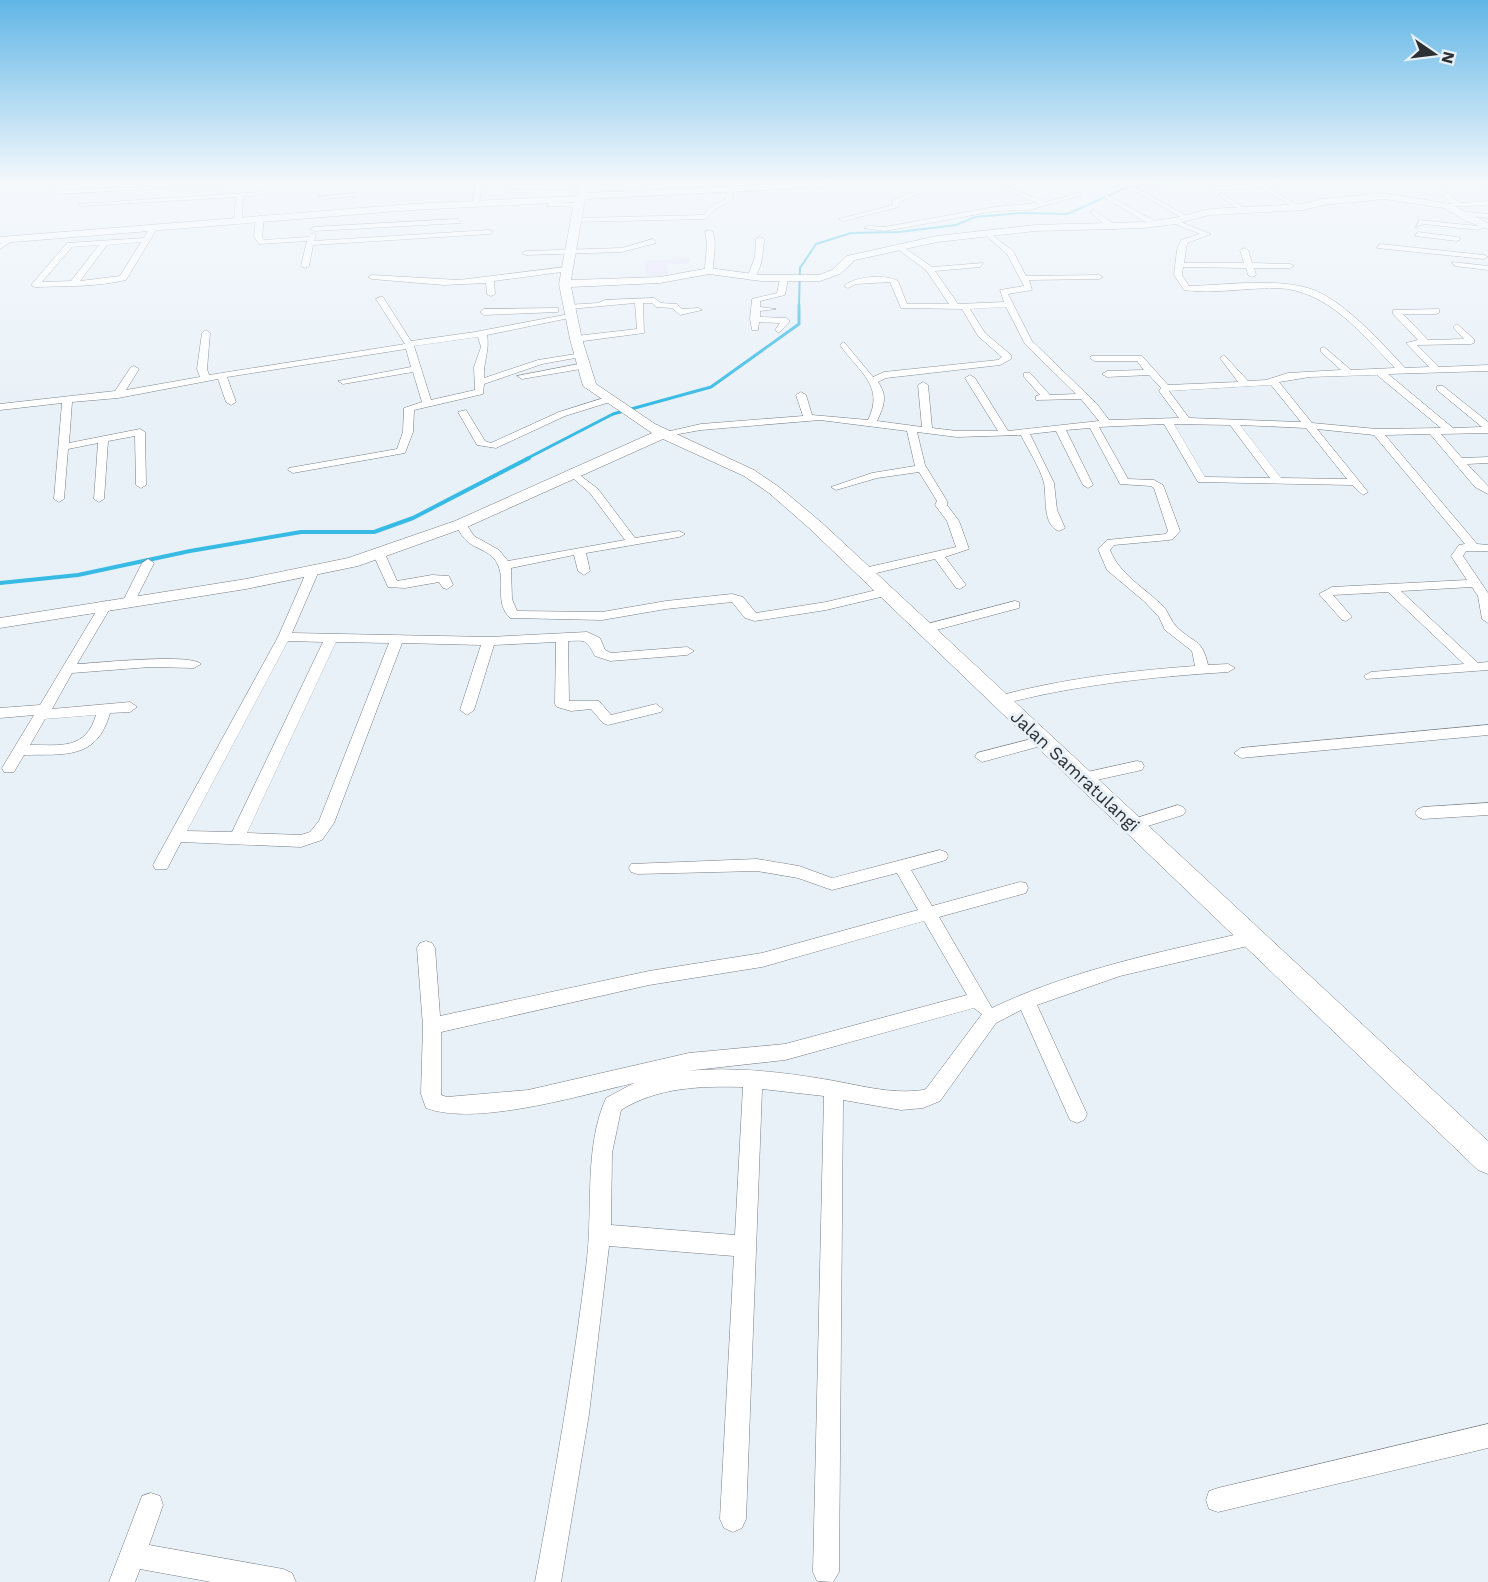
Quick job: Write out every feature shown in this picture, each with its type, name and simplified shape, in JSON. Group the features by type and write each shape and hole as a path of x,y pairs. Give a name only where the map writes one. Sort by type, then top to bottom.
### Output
{"street":[{"path":"58,258 35,285 73,284 123,278 135,258"},
{"path":"73,284 93,258"},
{"path":"305,266 307,258"},
{"name":"Jalan Samratulangi","path":"568,258 565,284 576,339 590,386 621,409 662,434 729,462 774,490 925,629 1488,1160"},
{"path":"709,258 709,271"},
{"path":"751,278 759,258"},
{"path":"565,284 660,280 709,271 751,278 808,279 830,275 852,258"},
{"path":"872,381 884,375 1004,360 1008,357 981,334 974,319 959,306 932,273 913,258"},
{"path":"1012,258 1026,278 1029,289 1003,292 1028,342 1084,396 1106,423"},
{"path":"1180,258 1182,265 1179,278 1190,288 1292,287 1317,294 1361,327 1401,369"},
{"path":"1248,258 1256,286"},
{"path":"1399,258 1488,268"},
{"path":"1464,258 1467,265"},
{"path":"932,273 980,265"},
{"path":"1182,265 1290,266"},
{"path":"1264,266 1269,277"},
{"path":"372,277 427,283 490,279 525,271 566,269"},
{"path":"932,273 970,275"},
{"path":"1026,278 1099,277"},
{"path":"490,279 491,294"},
{"path":"779,330 786,321 755,324 756,299 781,295 786,279"},
{"path":"848,286 854,282 894,281 904,306 1009,304"},
{"path":"380,298 409,345 427,404"},
{"path":"576,339 640,331 639,300"},
{"path":"484,312 570,308 639,300 655,300 660,305 674,306 680,312 698,310"},
{"path":"517,303 570,308"},
{"path":"0,407 118,395 220,375 482,333 570,308"},
{"path":"755,309 772,309"},
{"path":"1425,342 1395,312 1436,311"},
{"path":"1435,368 1410,343 1471,341 1457,327"},
{"path":"206,333 202,369 206,378"},
{"path":"293,470 401,452 408,432 408,409 480,392 479,367 485,347 482,333"},
{"path":"844,345 881,396 880,405 871,423"},
{"path":"1324,350 1349,373"},
{"path":"1094,358 1137,356 1166,388"},
{"path":"1224,358 1245,384"},
{"path":"481,382 541,362 583,361"},
{"path":"505,378 583,361"},
{"path":"1166,388 1273,381 1294,371 1349,373 1401,369 1488,368"},
{"path":"118,395 134,369"},
{"path":"343,381 415,369"},
{"path":"1377,370 1451,431"},
{"path":"1107,374 1152,372"},
{"path":"220,375 225,380 231,402"},
{"path":"1027,375 1043,398 1084,396"},
{"path":"970,378 1005,434"},
{"path":"1273,381 1363,492"},
{"path":"923,385 928,419 927,432"},
{"path":"1166,388 1164,391 1166,396 1186,421"},
{"path":"1440,388 1488,428"},
{"path":"801,394 808,417"},
{"path":"59,499 67,400"},
{"path":"463,412 481,443 492,446 562,414 621,409"},
{"path":"1,625 129,601 312,573 379,554 461,524 572,472 662,434 700,427 808,417 871,423 912,431 1005,434 1106,423 1167,421 1232,421 1377,432 1434,432 1488,428"},
{"path":"1167,421 1202,480 1355,482"},
{"path":"1232,421 1278,481"},
{"path":"1093,425 1124,482 1154,483 1159,487 1174,531 1169,537 1111,542 1104,549 1106,560 1160,610 1173,631 1198,650 1202,669"},
{"path":"1060,429 1089,485"},
{"path":"864,572 963,548 953,521 941,505 942,501 922,468 912,431"},
{"path":"63,447 140,432 141,485"},
{"path":"1024,432 1049,483 1051,510 1059,528"},
{"path":"1377,432 1473,546"},
{"path":"1434,432 1461,461 1479,485 1488,491"},
{"path":"99,499 103,439"},
{"path":"1461,461 1488,460"},
{"path":"836,487 876,475 922,468"},
{"path":"572,472 594,491 631,540"},
{"path":"461,524 471,539 484,544 505,566 504,581 510,612 519,616 602,616 666,605 735,598 749,615 755,617 826,606 885,592"},
{"path":"505,566 631,540 680,534"},
{"path":"1488,548 1463,547 1457,556 1487,602 1485,612 1488,619"},
{"path":"579,550 584,571"},
{"path":"379,554 392,584 400,585 438,577 445,579 447,585"},
{"path":"938,555 960,585"},
{"path":"129,601 148,563"},
{"path":"161,865 284,637 312,573"},
{"path":"1346,617 1324,594 1332,591 1476,583"},
{"path":"1391,588 1481,667"},
{"path":"9,768 106,605"},
{"path":"925,629 1016,605"},
{"path":"284,637 489,641 562,637 593,638 600,653 610,657 687,651"},
{"path":"562,637 562,704 571,706 594,704 608,720 656,709"},
{"path":"237,838 331,639"},
{"path":"177,836 301,841 316,836 322,830 397,640"},
{"path":"467,710 489,641"},
{"path":"68,669 144,663 194,664"},
{"path":"1371,676 1481,667"},
{"path":"999,700 1040,689 1102,677 1228,668"},
{"path":"0,713 130,707"},
{"path":"21,750 70,748 87,742 96,734 105,708"},
{"path":"1241,753 1488,730"},
{"path":"982,757 1043,741"},
{"path":"1083,778 1137,766"},
{"path":"1423,813 1488,809"},
{"path":"1132,825 1178,811"},
{"path":"637,868 756,865 800,872 832,884 940,856"},
{"path":"901,867 977,1000 990,1017"},
{"path":"432,1026 650,978 762,960 1020,888"},
{"path":"548,1582 585,1367 600,1235 605,1129 613,1104 641,1089 717,1077 753,1078 882,1098 923,1100 933,1095 990,1017 1026,1001 1120,969 1252,938"},
{"path":"426,948 432,1026 431,1094 434,1101 447,1106 528,1099 689,1060 785,1052 977,1000"},
{"path":"1026,1001 1077,1114"},
{"path":"733,1519 753,1078"},
{"path":"826,1572 834,1089"},
{"path":"600,1235 746,1246"},
{"path":"1218,1500 1488,1436"},
{"path":"122,1582 151,1505"},
{"path":"132,1555 283,1582"}],"shaded area":[{"path":"689,258 690,263 666,264 668,275 647,276 644,261"}],"waterway":[{"path":"799,306 800,268 807,258"},
{"path":"526,459 613,414 711,387 799,324 799,306"},
{"path":"0,583 78,575 190,551 301,532 374,532 413,518 529,458"}]}
